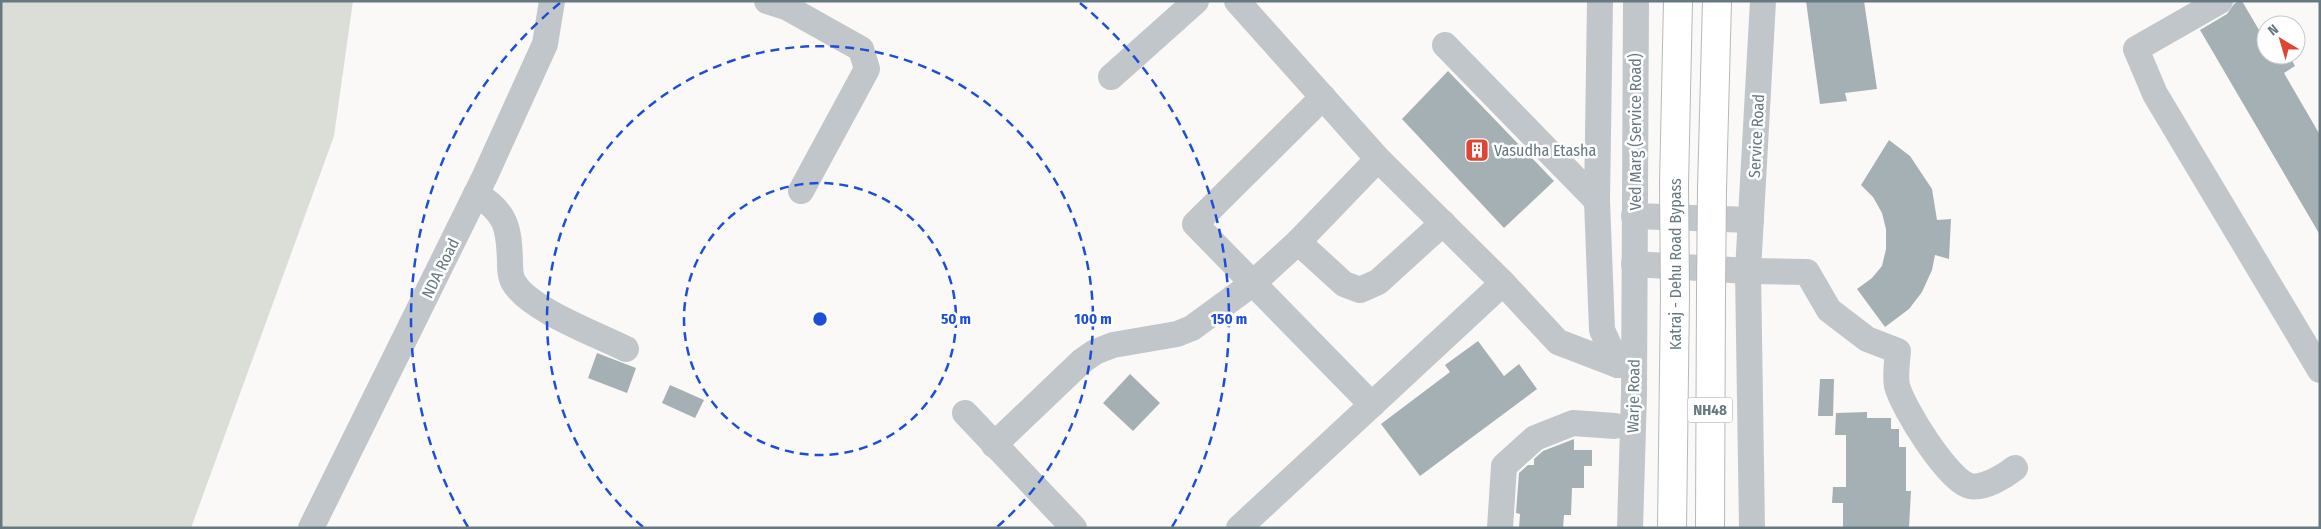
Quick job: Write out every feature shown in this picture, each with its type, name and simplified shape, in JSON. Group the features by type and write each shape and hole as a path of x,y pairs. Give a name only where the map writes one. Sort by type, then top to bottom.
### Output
{"highway":[{"name":"Katraj - Dehu Road Bypass","path":"1672,528 1675,295 1674,185 1678,1"},
{"name":"NH48","path":"1710,528 1712,189 1717,1"}],"street":[{"name":"NDA Road","path":"311,528 476,194 545,44 552,1"},
{"path":"768,1 786,7 861,49 867,69 802,191"},
{"path":"1111,77 1196,1"},
{"path":"1237,1 1378,159 1503,283 1558,342 1626,371"},
{"path":"1600,1 1597,201 1602,330 1626,371 1616,426 1612,528"},
{"name":"Ved Marg (Service Road)","path":"1634,264 1636,1"},
{"name":"Service Road","path":"1748,271 1763,1"},
{"path":"2220,1 2136,49 2155,94 2320,369"},
{"path":"1445,45 1597,201"},
{"path":"1323,97 1195,224 1372,405"},
{"path":"994,445 1082,361 1095,352 1113,345 1177,334 1192,328 1252,284 1298,242 1378,159"},
{"path":"476,194 494,205 501,214 510,239 512,281 519,291 537,305 626,349"},
{"path":"1634,216 1751,220"},
{"path":"1298,242 1344,284 1360,290 1378,282 1442,223"},
{"path":"1634,264 1748,271 1807,272 1828,310 1867,340 1898,351 1897,385 1913,423 1958,480 1971,486 2000,480 2015,468"},
{"name":"Warje Road","path":"1630,528 1626,371 1634,264"},
{"path":"1748,271 1752,528"},
{"path":"1239,528 1503,283"},
{"path":"965,413 1074,528"},
{"path":"1500,528 1504,466 1536,438 1574,423 1616,426"}],"shaded area":[{"path":"1,1 353,1 334,136 191,528 1,528"}],"building":[{"path":"1806,1 1864,1 1877,89 1845,93 1847,101 1820,104"},
{"path":"2242,1 2256,25 2256,65 2295,66 2284,73 2320,135 2320,235 2200,30 2227,14 2234,4"},
{"name":"Vasudha Etasha","path":"1448,71 1554,181 1504,228 1402,119"},
{"path":"1889,140 1910,156 1932,189 1937,220 1951,219 1949,259 1935,255 1932,270 1922,292 1909,309 1885,327 1857,289 1872,278 1882,266 1886,249 1886,229 1882,213 1873,197 1861,185"},
{"path":"1478,341 1504,376 1519,364 1537,389 1420,476 1381,424 1450,372 1445,365"},
{"path":"597,353 636,368 627,393 588,378"},
{"path":"1130,374 1160,403 1133,431 1103,403"},
{"path":"1820,379 1834,379 1833,416 1818,416"},
{"path":"670,385 704,400 695,418 662,403"},
{"path":"1867,412 1867,418 1891,418 1891,429 1899,429 1899,447 1906,447 1906,491 1911,491 1909,528 1843,528 1843,503 1832,503 1833,487 1846,487 1846,435 1835,435 1836,413"},
{"path":"1574,439 1574,450 1592,450 1592,466 1584,466 1584,488 1572,488 1571,515 1564,515 1563,528 1519,528 1520,514 1516,513 1519,473 1528,465 1534,465 1534,459 1543,451"}],"place":[{"name":"Vasudha Etasha","path":"1477,150"}]}
